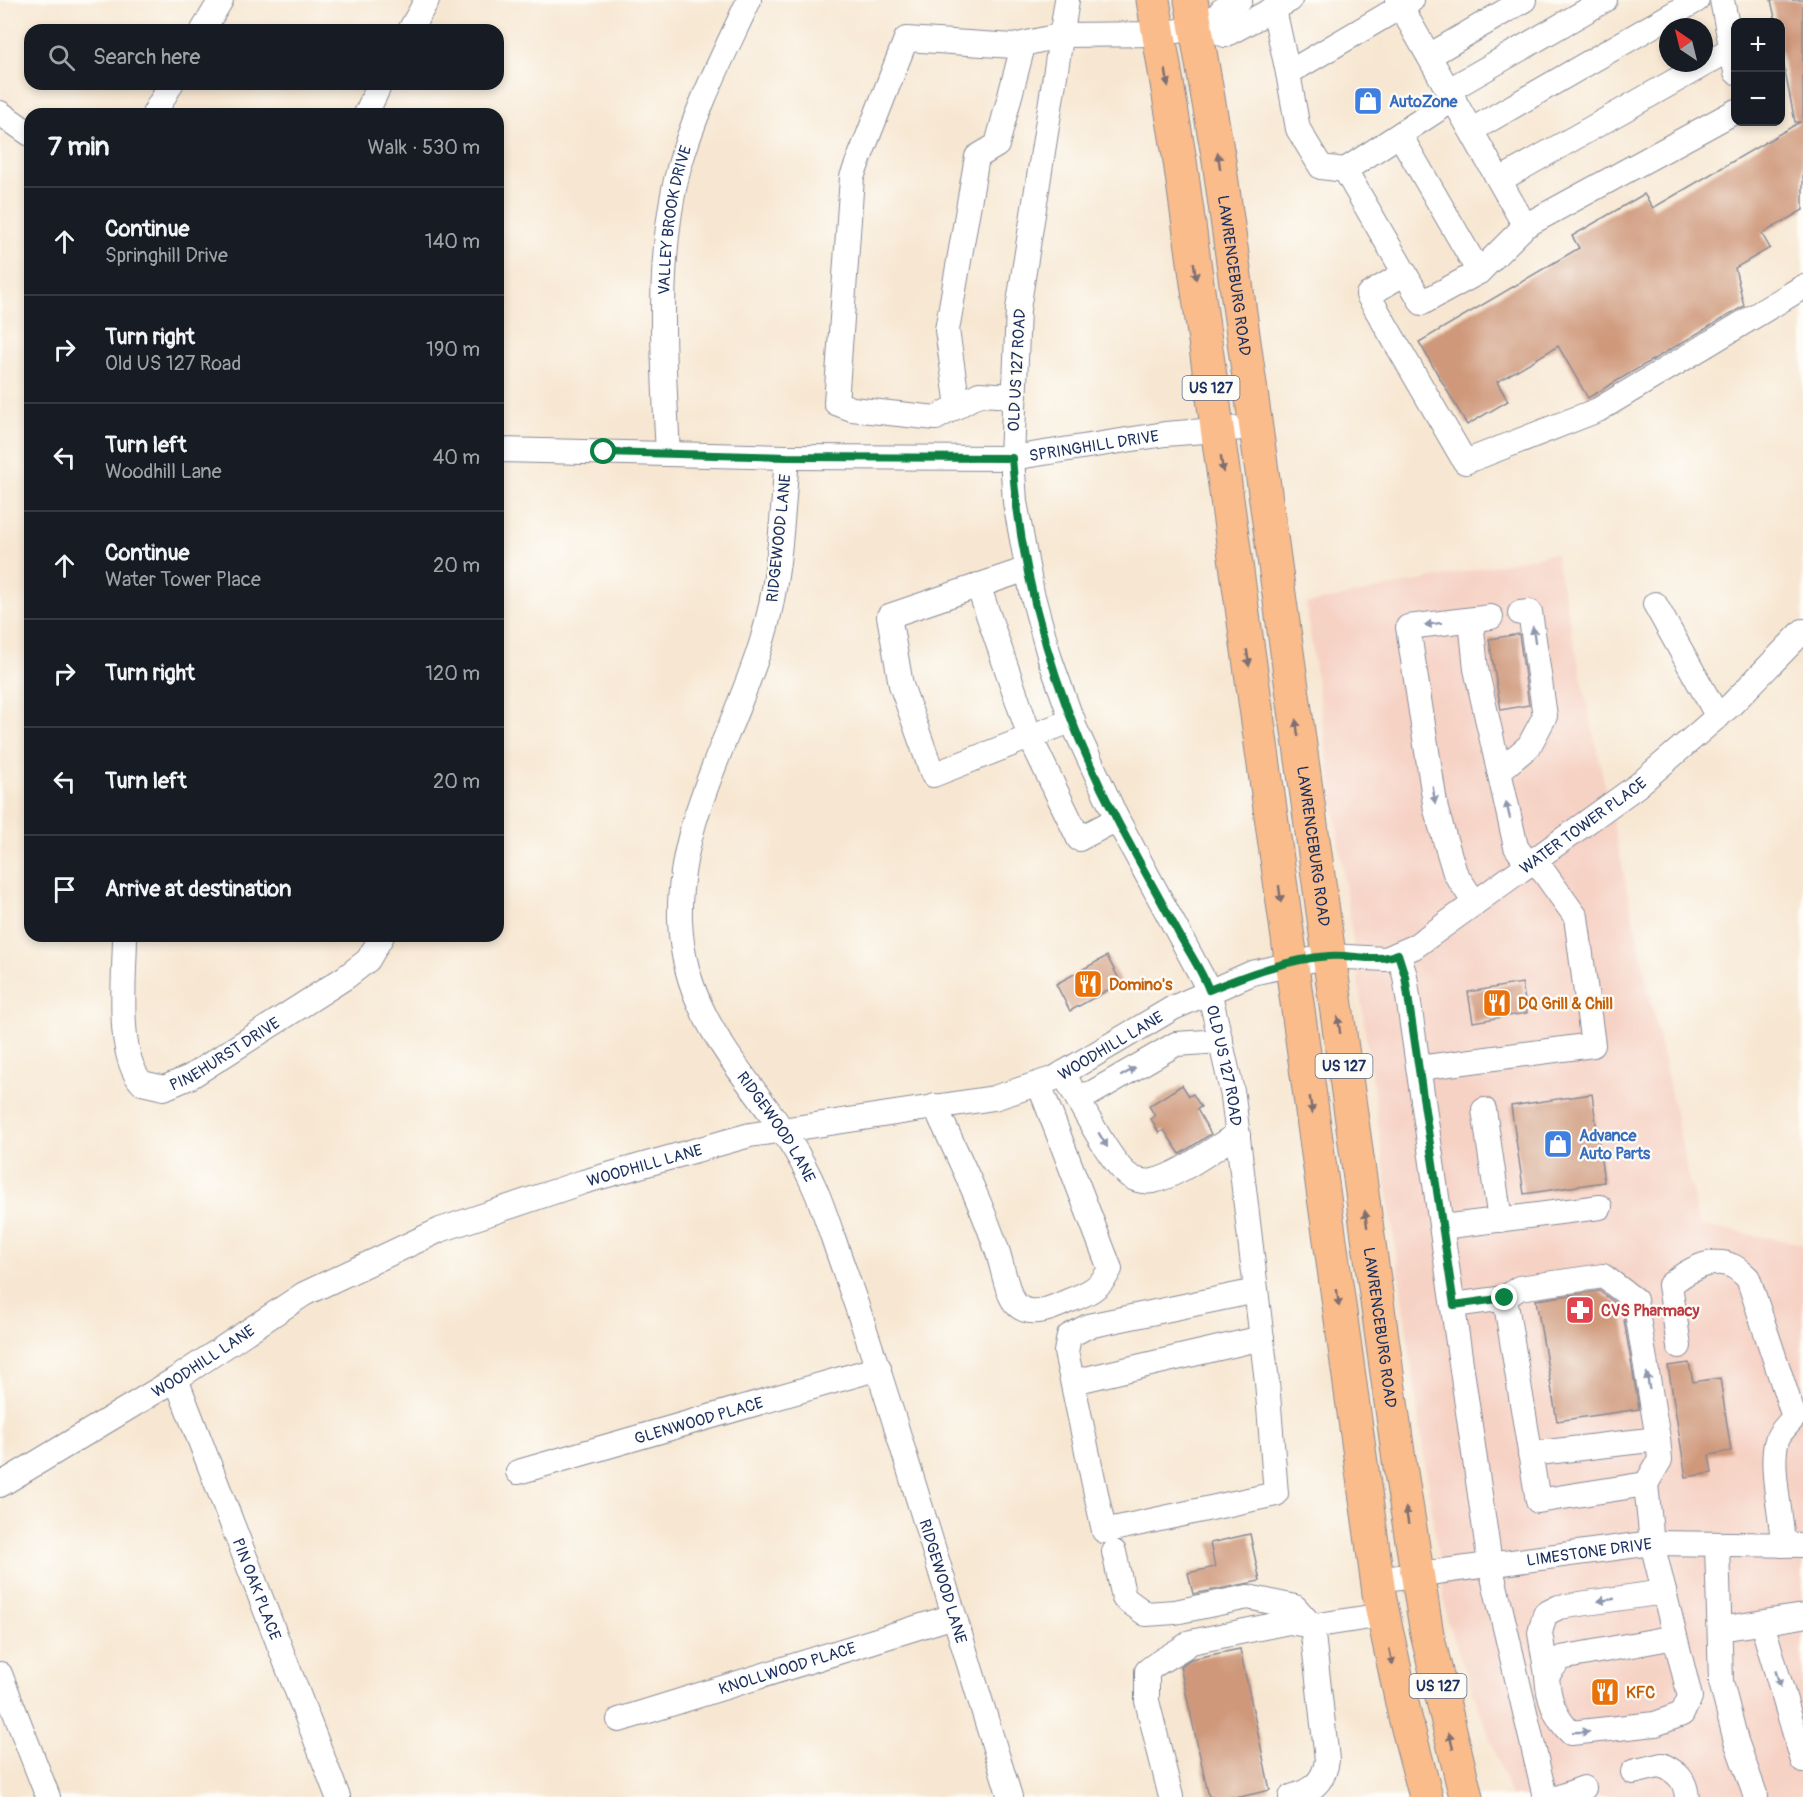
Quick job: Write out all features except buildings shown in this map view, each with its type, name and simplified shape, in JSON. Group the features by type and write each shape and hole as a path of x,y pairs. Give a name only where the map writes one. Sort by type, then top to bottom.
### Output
{"highway":[{"name":"US 127","path":"1153,0 1216,430 1377,1580 1400,1696 1426,1797"},
{"name":"LAWRENCEBURG ROAD","path":"1199,18 1416,1574 1436,1676 1466,1797"}],"street":[{"path":"207,24 221,0"},
{"path":"413,24 427,0"},
{"name":"VALLEY BROOK DRIVE","path":"668,453 665,298 667,243 673,195 689,138 749,0"},
{"name":"OLD US 127 ROAD","path":"1067,0 1018,309 1012,458 1015,502 1027,569 1050,659 1073,720 1117,819 1209,990 1233,1096 1267,1382 1276,1494 1104,1531 1073,1382"},
{"path":"1015,396 979,394 936,418 852,409 836,403 852,177 906,39 1023,46 1063,35 1159,34 1222,10 1240,0"},
{"path":"1429,56 1524,0"},
{"path":"1199,18 1225,35 1280,3 1288,73 1298,129 1321,167 1345,170 1400,135 1452,94 1605,0"},
{"path":"1472,130 1697,0"},
{"path":"1722,0 1731,50"},
{"path":"1288,73 1403,2 1429,56 1525,226"},
{"path":"958,406 947,330 977,157 997,145 1023,46"},
{"path":"1500,180 1731,62"},
{"path":"157,108 168,90"},
{"path":"369,108 377,90"},
{"path":"0,113 24,130"},
{"path":"1345,170 1422,303 1479,272 1525,226 1731,114"},
{"path":"1400,135 1479,272"},
{"path":"1405,273 1368,294 1465,462 1598,410 1803,287"},
{"name":"SPRINGHILL DRIVE","path":"504,450 787,457 1012,458 1104,442 1256,427"},
{"name":"RIDGEWOOD LANE","path":"787,457 780,550 766,627 742,699 694,821 680,887 680,920 686,967 703,1014 730,1060 782,1129 815,1189 879,1368 1010,1797"},
{"path":"1027,569 889,616 901,685 933,775 1073,720"},
{"path":"978,585 1030,737 1079,839 1117,819"},
{"path":"1655,604 1718,717"},
{"path":"1499,771 1529,746 1545,717 1530,612 1520,613"},
{"path":"1419,1068 1593,1045 1576,917 1532,862 1516,847 1476,669 1481,618 1408,627 1436,810 1455,873 1475,903"},
{"name":"WATER TOWER PLACE","path":"1329,956 1386,959 1414,947 1637,786 1718,717 1803,631"},
{"name":"PINEHURST DRIVE","path":"125,942 125,1024 129,1063 142,1083 164,1088 190,1077 346,977 368,960 378,942"},
{"path":"1398,954 1405,976 1419,1068 1490,1564 1545,1797"},
{"name":"WOODHILL LANE","path":"0,1485 176,1379 304,1294 440,1230 583,1182 702,1148 782,1129 994,1098 1039,1084 1063,1073 1173,1008 1209,990 1252,973 1329,956"},
{"path":"1076,1095 1090,1094 1176,1044 1221,1041"},
{"path":"1063,1073 1122,1170 1130,1177 1151,1182 1167,1176 1238,1134"},
{"path":"935,1106 984,1211 1007,1280 1010,1297 1025,1311 1036,1312 1091,1292 1105,1280 1110,1269 1039,1084"},
{"path":"1484,1110 1500,1220"},
{"path":"1442,1227 1600,1207"},
{"path":"1679,1346 1670,1285 1688,1270 1712,1264 1731,1265 1748,1278 1794,1417 1777,1439 1776,1479 1782,1517 1793,1545"},
{"path":"1454,1305 1505,1298 1519,1288 1603,1276 1635,1300 1660,1460 1646,1485 1652,1544 1664,1592 1675,1637 1690,1697 1682,1714 1655,1724 1601,1732 1570,1733 1558,1720 1547,1684 1540,1633 1545,1614 1559,1607 1664,1592"},
{"path":"1256,1291 1088,1326 1069,1336 1066,1352 1073,1382 1262,1338"},
{"path":"1505,1298 1538,1501 1646,1485"},
{"name":"GLENWOOD PLACE","path":"518,1472 879,1368"},
{"name":"PIN OAK PLACE","path":"176,1379 338,1797"},
{"path":"1530,1454 1658,1439"},
{"name":"LIMESTONE DRIVE","path":"1377,1580 1652,1544 1793,1545"},
{"path":"1717,1545 1721,1682 1736,1741 1756,1797"},
{"path":"1114,1552 1124,1598 1146,1614 1175,1612 1248,1596 1294,1607 1312,1626 1327,1760 1325,1775 1306,1793 1291,1797"},
{"path":"1171,1797 1147,1701 1148,1671 1157,1662 1179,1652 1191,1642 1289,1622 1312,1626 1383,1615"},
{"name":"KNOLLWOOD PLACE","path":"620,1720 954,1616"},
{"path":"1720,1629 1803,1616"},
{"path":"1762,1623 1803,1761"},
{"path":"1522,1697 1547,1684 1562,1658 1675,1637"},
{"path":"0,1674 48,1797"},
{"path":"1633,1772 1662,1765 1677,1772 1686,1784 1687,1797"},
{"path":"1560,1797 1584,1788"}],"shaded area":[{"path":"1555,553 1699,1225 1803,1244 1803,1797 1511,1797 1447,1620 1306,604"}],"place":[{"name":"AutoZone","path":"1368,101"},
{"name":"Domino's","path":"1088,984"},
{"name":"DQ Grill & Chill","path":"1497,1003"},
{"name":"Advance Auto Parts","path":"1558,1144"},
{"name":"CVS Pharmacy","path":"1580,1310"},
{"name":"KFC","path":"1605,1692"}],"route":[{"path":"604,452 787,457 1012,458 1015,502 1032,593 1050,659 1074,726 1117,819 1209,990 1252,973 1329,956 1386,959 1398,954 1405,976 1454,1305 1505,1298"}]}
